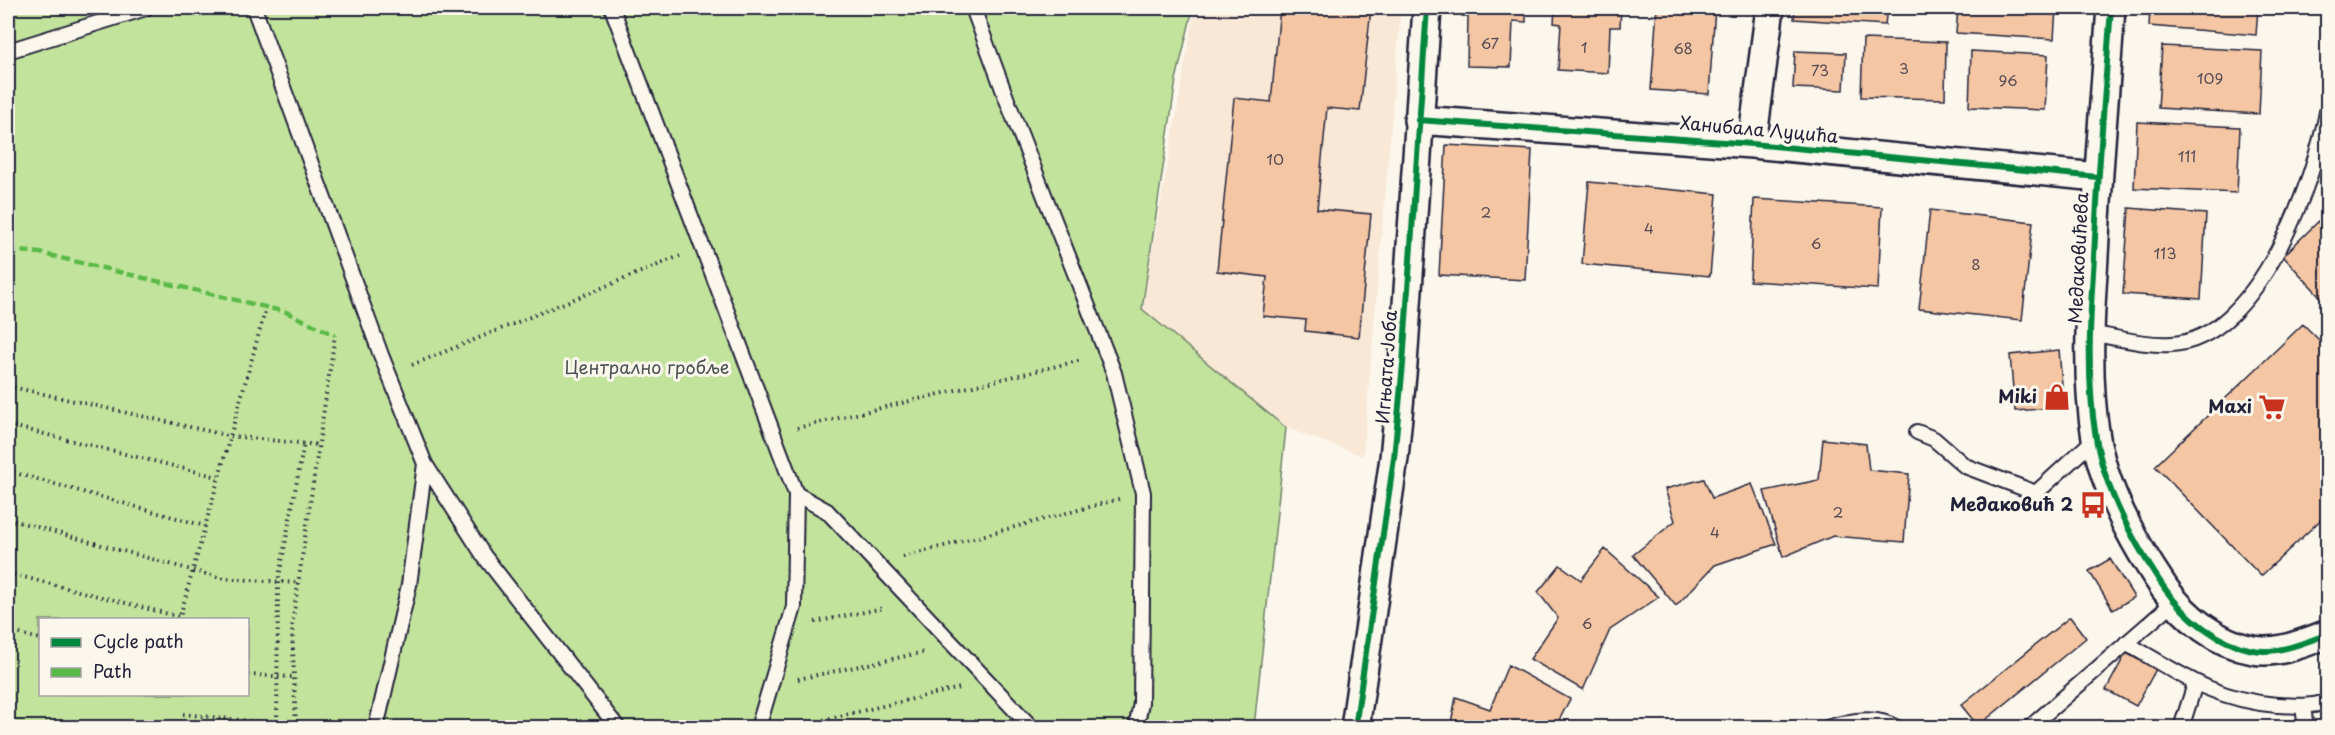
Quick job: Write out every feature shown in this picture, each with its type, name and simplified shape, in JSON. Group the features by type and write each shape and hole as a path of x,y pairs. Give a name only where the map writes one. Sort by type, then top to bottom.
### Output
{"street":[{"name":"Игњата Јоба","path":"1355,728 1394,458 1403,364 1427,8"},
{"path":"1752,144 1770,8"},
{"name":"Медаковићева","path":"2111,8 2098,177 2090,333 2096,438 2107,480 2140,552 2174,602 2208,631 2253,651 2303,644 2328,634"},
{"name":"Ханибала Луцића","path":"1418,120 1752,144 2098,177"}],"lane":[{"path":"8,51 146,8"},
{"path":"254,8 389,374 425,464 484,556 618,728"},
{"path":"612,8 796,494 794,607 758,728"},
{"path":"974,8 1007,100 1114,373 1143,493 1141,703 1136,728"},
{"path":"2090,333 2171,344 2208,333 2230,316 2258,281 2294,219 2311,178 2328,107"},
{"path":"1917,432 1934,438 1965,466 2036,494 2096,438"},
{"path":"376,728 409,585 425,464"},
{"path":"796,494 828,511 911,602 1032,728"},
{"path":"2029,728 2174,602"},
{"path":"2126,643 2195,684 2247,701 2303,707 2328,702"},
{"path":"2181,728 2195,684"},
{"path":"2303,707 2306,728"},
{"path":"1827,728 1849,721 1886,721 1897,728"}],"path":[{"path":"389,374 703,247"},
{"path":"8,573 179,618 266,308"},
{"path":"183,714 296,727 292,625 335,334"},
{"path":"773,434 1107,354"},
{"path":"8,386 230,436 319,445"},
{"path":"8,425 218,477"},
{"path":"277,726 278,582 304,443"},
{"path":"8,471 205,526"},
{"path":"876,564 1143,493"},
{"path":"8,519 220,578 298,583"},
{"path":"788,628 911,602"},
{"path":"8,631 39,639"},
{"path":"771,685 953,646"},
{"path":"249,675 294,677"},
{"path":"788,728 987,681"}],"shaded area":[{"path":"1195,8 1401,8 1363,456 1286,428 1142,309"}],"green space":[{"name":"Централно гробље","path":"8,8 1193,8 1176,80 1142,309 1286,428 1254,727 8,727"}],"building":[{"path":"1280,8 1371,8 1360,111 1327,108 1317,209 1371,214 1359,337 1305,331 1306,320 1263,316 1267,277 1217,271 1234,98 1271,102"},
{"path":"1463,8 1526,8 1526,22 1513,21 1511,67 1467,66 1468,16 1462,16"},
{"path":"1555,8 1621,8 1620,27 1610,27 1608,73 1558,70 1561,24 1554,23"},
{"path":"1657,8 1715,8 1709,94 1651,90"},
{"path":"1795,8 1887,8 1885,25 1794,19"},
{"path":"1958,8 2056,8 2054,39 1956,33"},
{"path":"2150,8 2258,8 2256,35 2149,26"},
{"path":"1863,39 1946,42 1945,99 1861,97"},
{"path":"2162,46 2262,51 2259,114 2158,108"},
{"path":"1795,51 1846,53 1844,90 1793,88"},
{"path":"1971,51 2048,55 2045,110 1969,107"},
{"path":"2137,122 2240,127 2237,193 2134,188"},
{"path":"1446,145 1532,150 1525,280 1439,275"},
{"path":"1589,182 1717,194 1710,276 1582,264"},
{"path":"1754,199 1882,207 1878,289 1750,281"},
{"path":"2129,208 2206,214 2201,299 2123,294"},
{"path":"1930,210 2033,222 2022,320 1919,309"},
{"path":"2328,212 2328,305 2283,256"},
{"name":"Maxi","path":"2303,324 2328,349 2328,513 2261,576 2155,466"},
{"path":"2059,350 2064,407 2015,411 2010,355"},
{"path":"1823,439 1866,444 1869,470 1909,474 1904,542 1833,536 1783,557 1764,491 1819,480"},
{"path":"1704,479 1712,498 1752,484 1776,544 1715,565 1676,606 1633,555 1675,521 1665,489"},
{"path":"1605,549 1659,597 1610,630 1583,690 1530,659 1558,618 1538,592 1560,565 1581,580"},
{"path":"2110,559 2134,597 2113,610 2089,571"},
{"path":"2070,617 2086,638 1978,726 1961,705"},
{"path":"2126,653 2156,669 2136,706 2106,690"},
{"path":"1508,665 1570,699 1555,728 1450,728 1456,697 1490,709"},
{"path":"2230,723 2278,726 2278,728 2230,728"}],"marked path":[{"path":"8,250 40,253 286,312 335,335"}],"cycle path":[{"path":"1355,728 1394,458 1403,364 1427,8"},
{"path":"2111,8 2091,302 2090,348 2093,416 2106,478 2132,536 2154,572 2182,610 2203,628 2227,642 2262,651 2291,647 2328,634"},
{"path":"1418,120 1752,144 2098,177"}],"place":[{"name":"Miki","path":"2057,397"},
{"name":"Maxi","path":"2272,407"},
{"name":"Медаковић 2","path":"2093,505"}]}
